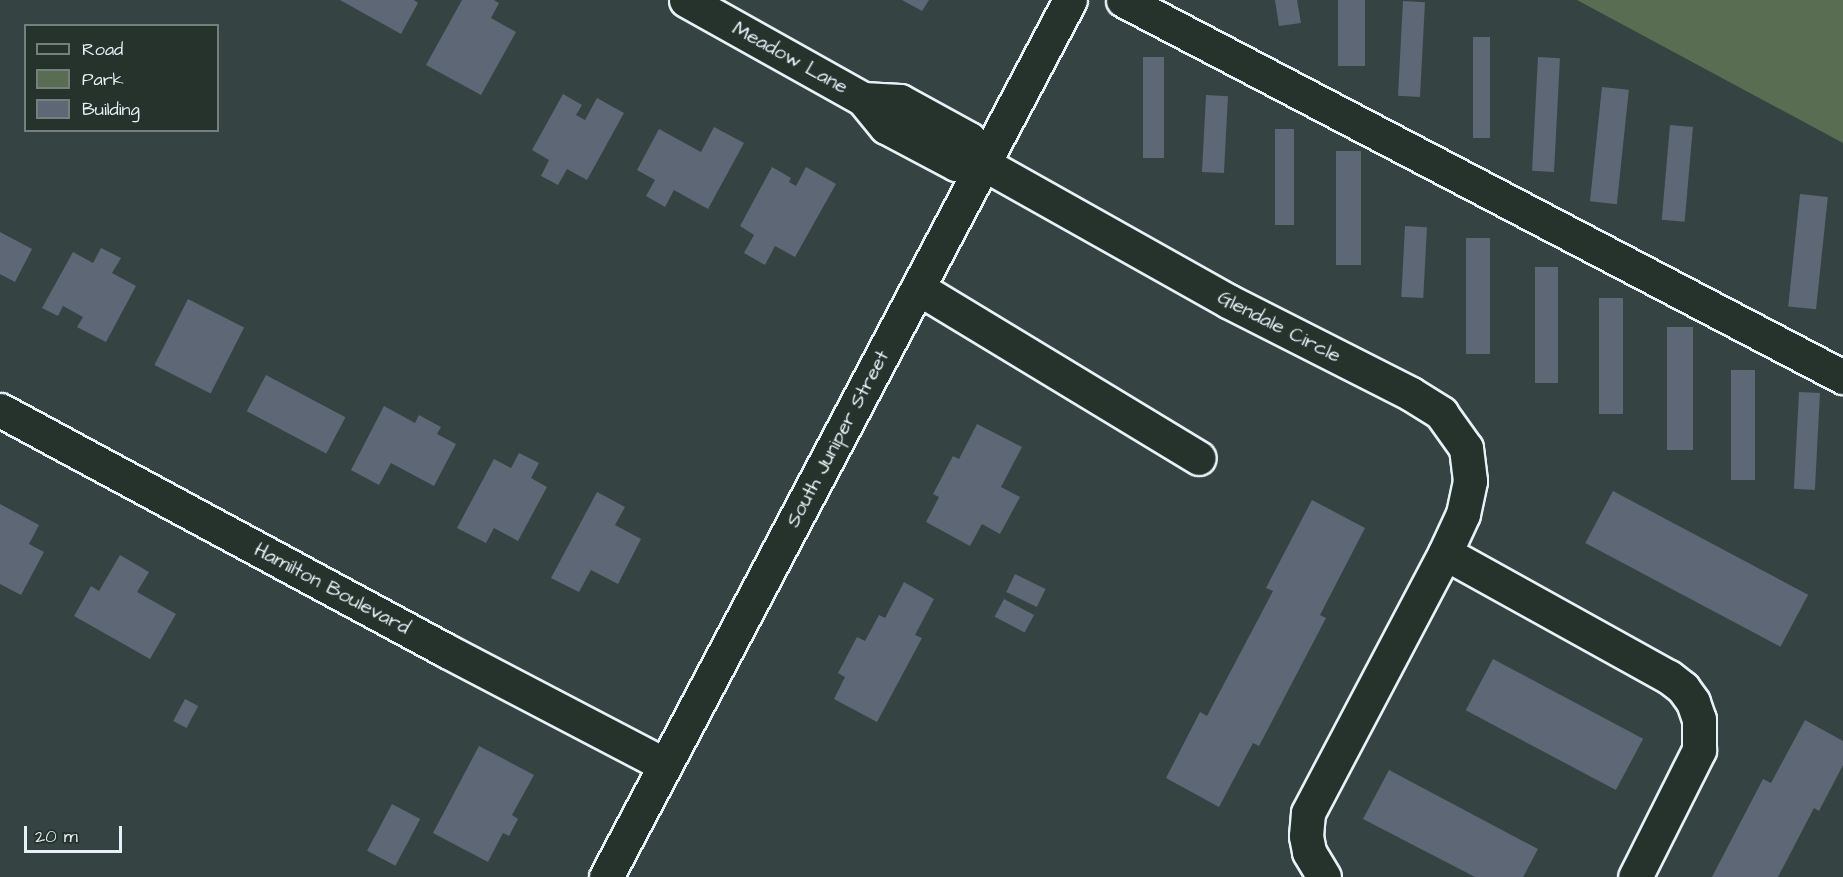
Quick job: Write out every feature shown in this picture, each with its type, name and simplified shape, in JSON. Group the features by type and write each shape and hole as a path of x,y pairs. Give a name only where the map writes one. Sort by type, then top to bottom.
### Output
{"street":[{"name":"South Juniper Street","path":"606,877 1070,0"},
{"path":"1123,0 1843,377"},
{"name":"Meadow Lane","path":"696,2 863,99 886,127 956,165 984,164"},
{"name":"Glendale Circle","path":"984,164 1228,301 1411,394 1441,414 1466,448 1470,481 1463,514 1445,554 1308,813 1306,836 1309,852 1324,877"},
{"path":"918,288 1199,458"},
{"name":"Hamilton Boulevard","path":"0,411 447,651 665,765"},
{"path":"1445,554 1669,677 1683,688 1693,702 1699,719 1699,750 1635,877"}],"green space":[{"path":"1577,0 1843,0 1843,143"}],"building":[{"path":"340,0 414,0 418,3 401,34"},
{"path":"462,0 494,0 499,3 491,18 516,32 481,95 426,65"},
{"path":"902,0 929,0 922,11"},
{"path":"1275,0 1297,0 1301,23 1279,26"},
{"path":"1338,0 1365,0 1365,66 1338,66"},
{"path":"1403,1 1425,2 1420,97 1398,96"},
{"path":"1473,37 1490,37 1490,138 1473,138"},
{"path":"1143,57 1164,57 1164,158 1143,158"},
{"path":"1538,57 1560,58 1554,172 1532,171"},
{"path":"1602,87 1629,90 1617,204 1590,201"},
{"path":"563,94 582,105 576,115 585,120 597,98 624,113 587,180 567,169 558,185 541,176 549,160 532,150"},
{"path":"1206,95 1228,96 1224,173 1202,172"},
{"path":"1670,125 1693,127 1685,222 1662,220"},
{"path":"714,127 744,143 708,209 674,190 665,207 646,196 655,180 637,170 659,129 701,152"},
{"path":"1275,129 1294,129 1294,225 1275,225"},
{"path":"1336,151 1361,151 1361,265 1336,265"},
{"path":"772,167 791,178 789,182 796,186 806,167 836,184 795,257 775,246 765,265 744,253 754,235 740,226"},
{"path":"1800,194 1828,197 1816,309 1788,306"},
{"path":"1405,226 1427,227 1423,298 1401,297"},
{"path":"0,232 32,249 15,282 0,274"},
{"path":"1466,238 1490,238 1490,354 1466,354"},
{"path":"101,248 121,258 112,273 136,286 106,342 77,327 83,317 63,306 58,316 42,308 73,252 93,263"},
{"path":"1535,267 1558,267 1558,383 1535,383"},
{"path":"1599,298 1623,298 1623,414 1599,414"},
{"path":"188,299 244,328 211,394 154,365"},
{"path":"1667,327 1693,327 1693,450 1667,450"},
{"path":"1731,370 1755,370 1755,480 1731,480"},
{"path":"266,375 345,417 326,453 247,411"},
{"path":"1799,392 1820,393 1815,490 1794,489"},
{"path":"384,406 415,423 419,415 441,427 437,434 456,444 434,486 391,463 379,485 351,470"},
{"path":"977,424 1022,447 1001,487 1020,497 1000,534 982,524 970,546 926,522 939,497 933,494 953,456 959,459"},
{"path":"519,453 539,463 531,478 547,487 518,541 494,528 486,543 457,528 494,459 511,468"},
{"path":"1613,491 1808,595 1780,647 1585,543"},
{"path":"597,492 625,507 615,525 641,539 618,584 591,570 579,592 551,578"},
{"path":"1312,500 1365,528 1320,615 1326,618 1259,746 1253,743 1219,807 1166,778 1200,712 1207,716 1273,591 1266,588"},
{"path":"0,504 39,525 29,544 44,552 21,595 0,584"},
{"path":"120,555 149,572 137,592 176,614 150,659 74,616 91,586 99,591"},
{"path":"1015,574 1046,589 1037,607 1006,592"},
{"path":"904,582 934,599 915,635 922,638 877,722 834,699 845,677 838,673 857,637 865,641 879,615 885,618"},
{"path":"1004,599 1034,615 1025,633 995,617"},
{"path":"1493,659 1643,739 1616,790 1466,710"},
{"path":"185,699 198,706 187,728 173,721"},
{"path":"1805,720 1843,741 1843,765 1819,811 1814,808 1778,877 1712,877 1763,779 1771,783"},
{"path":"479,746 534,775 512,815 518,819 509,836 503,833 488,862 433,833"},
{"path":"1389,770 1538,849 1523,877 1475,877 1363,819"},
{"path":"392,804 420,819 395,866 367,851"}]}
